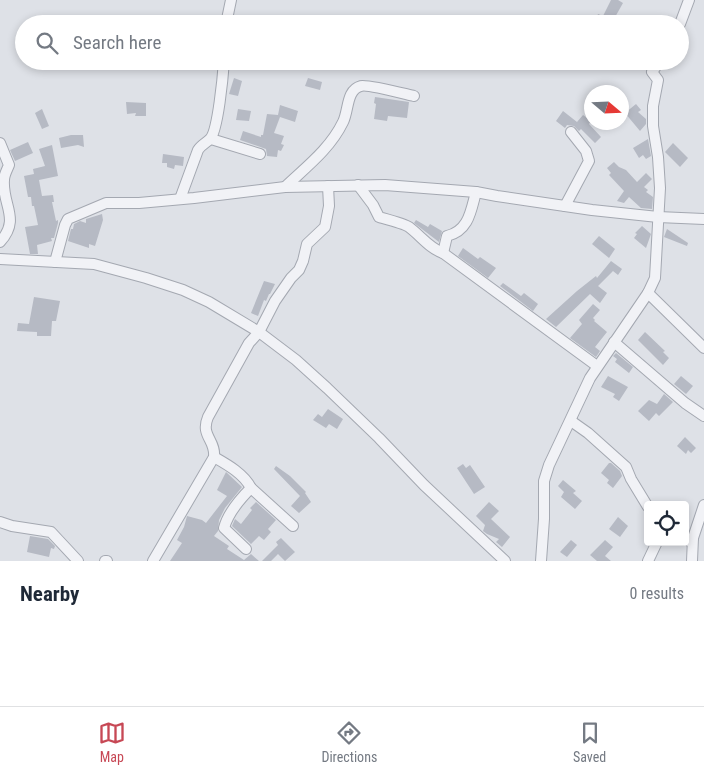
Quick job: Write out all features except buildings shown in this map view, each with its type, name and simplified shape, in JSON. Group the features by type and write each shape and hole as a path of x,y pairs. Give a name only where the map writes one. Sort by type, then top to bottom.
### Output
{"street":[{"path":"228,15 231,0"},
{"path":"683,15 689,0"},
{"path":"211,139 221,100 223,70"},
{"path":"541,561 544,481 549,465 597,366 648,293 655,278 660,188 653,126 653,106 658,80 652,72 653,70"},
{"path":"285,187 331,144 345,119 350,96 355,89 363,85 414,96"},
{"path":"565,206 588,161 586,151 571,132"},
{"path":"180,199 202,144 211,139 260,154"},
{"path":"0,143 9,165 4,185 11,221 0,242"},
{"path":"55,262 65,225 71,217 93,210 106,203 139,203 285,187 385,184 476,192 565,206 658,217 704,219"},
{"path":"358,185 373,205 379,217 407,226 436,251 443,253 597,366"},
{"path":"153,561 214,458 214,447 206,432 205,425 249,343 260,332 275,300 299,270 307,244 325,227 329,206 328,186"},
{"path":"443,253 447,236 455,234 462,229 470,217 476,192"},
{"path":"0,260 94,264 183,290 209,302 260,332 296,360 327,388 424,485 506,561"},
{"path":"648,293 704,348"},
{"path":"614,342 684,402 704,416"},
{"path":"570,421 588,433 626,467 644,501"},
{"path":"214,458 230,466 248,482 251,488 288,519 293,526"},
{"path":"246,550 224,528 226,521 243,496 251,488"},
{"path":"692,561 689,538 704,505"},
{"path":"0,522 12,526 51,532 78,561"},
{"path":"648,561 655,546"}]}
